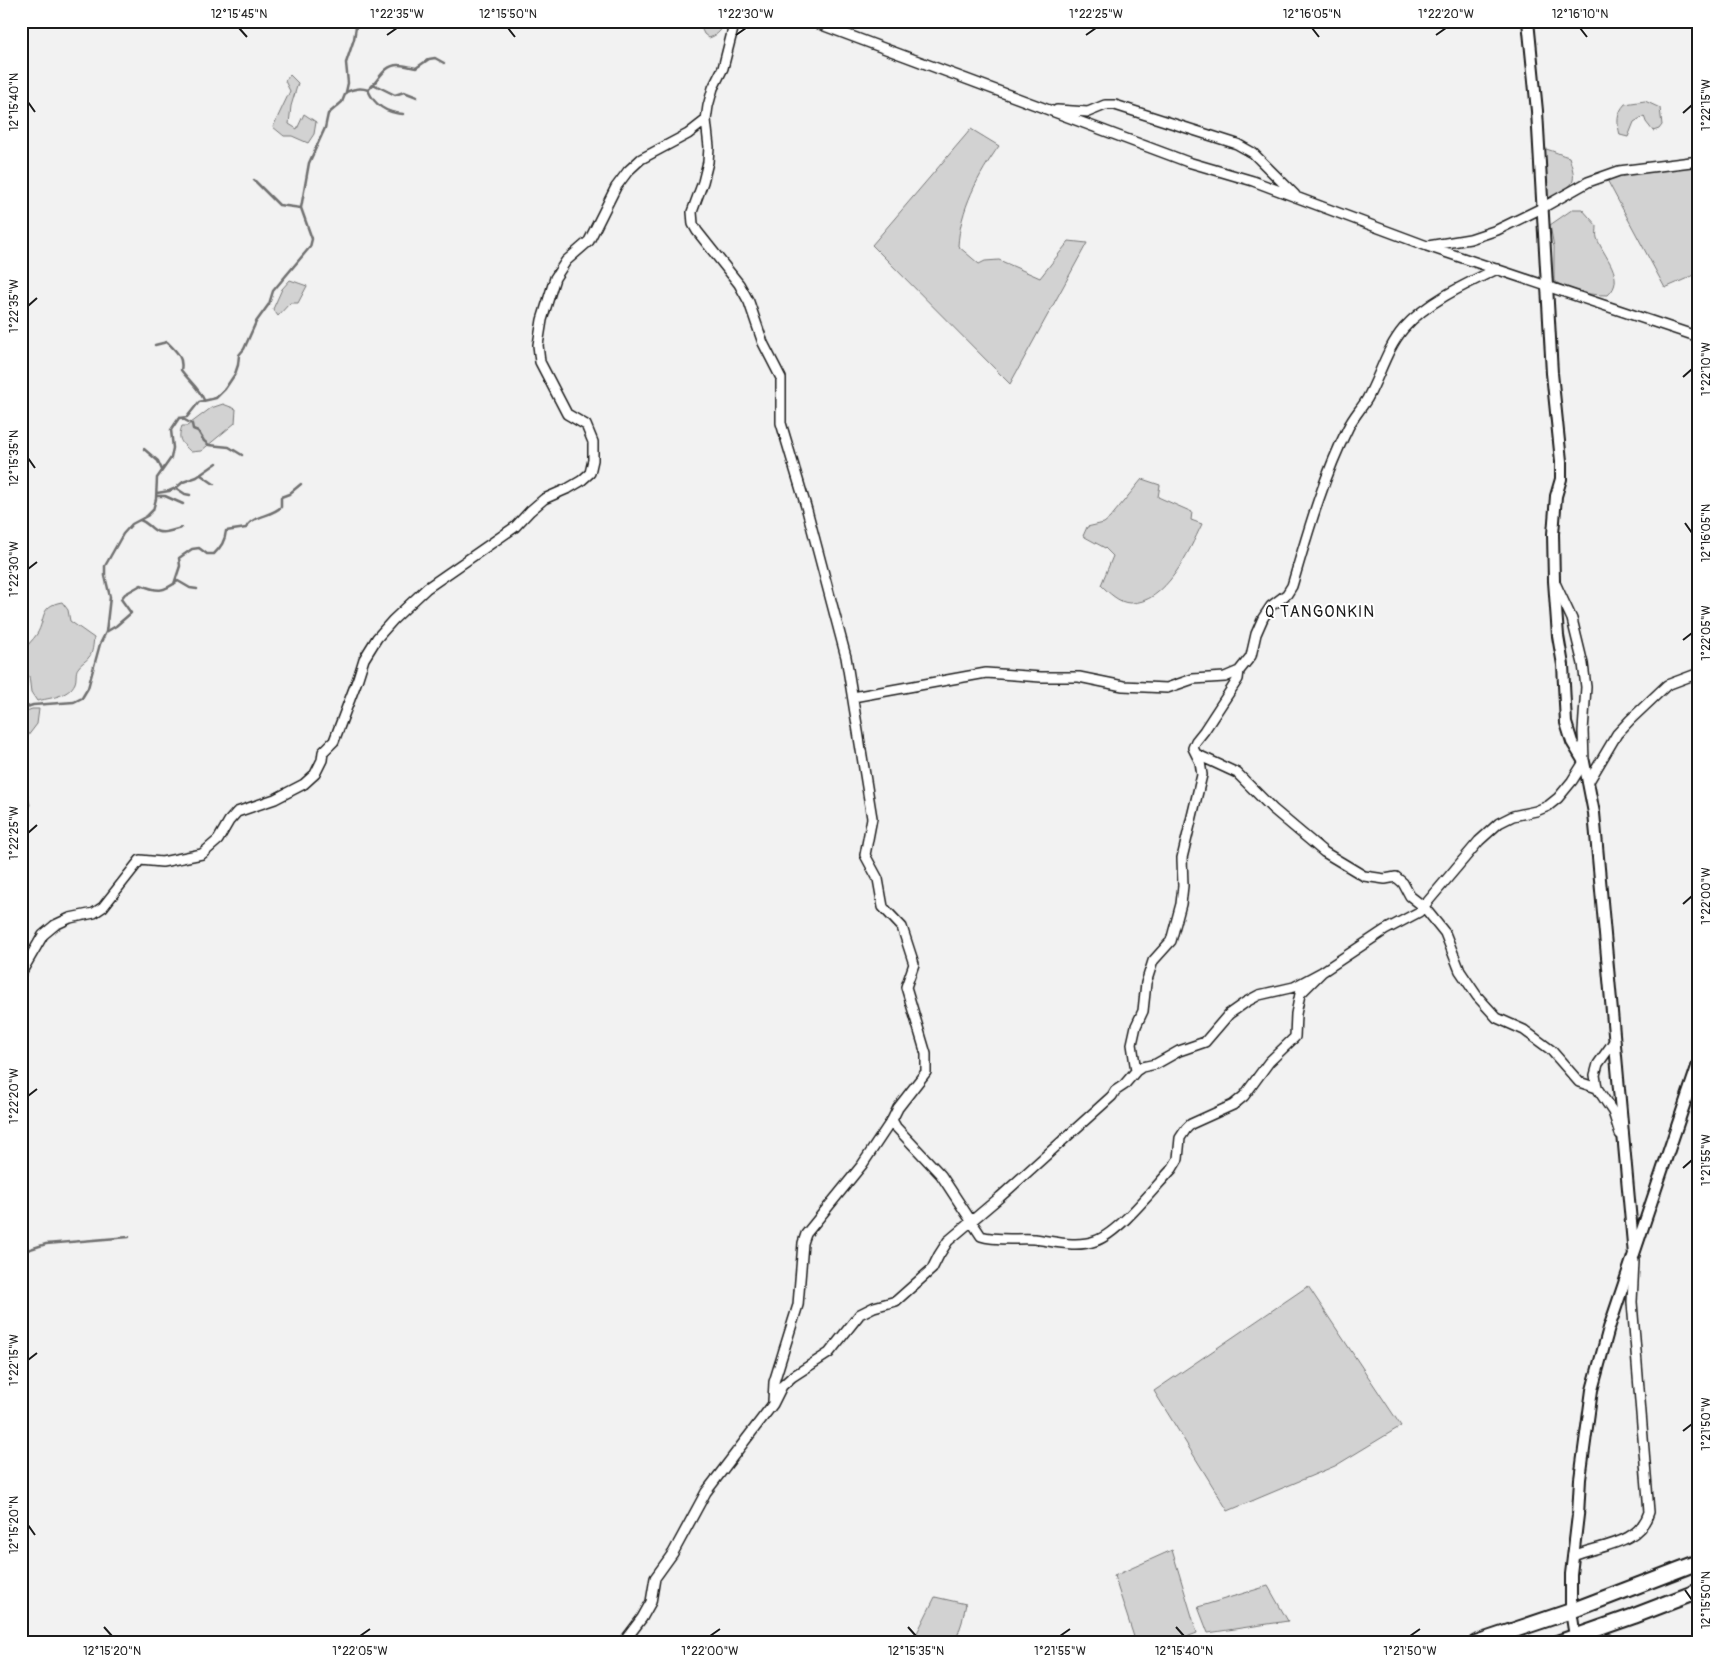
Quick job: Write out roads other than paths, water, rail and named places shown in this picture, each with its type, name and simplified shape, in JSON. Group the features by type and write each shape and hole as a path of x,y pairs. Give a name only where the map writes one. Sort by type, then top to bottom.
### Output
{"highway":[{"path":"1476,1643 1571,1611 1699,1562"},
{"path":"1557,1643 1575,1640 1699,1591"}],"street":[{"path":"735,21 723,68 713,88 706,120 709,147 708,162 692,212 693,224 739,284 749,302 763,343 781,378 781,423 846,656 872,818 865,855 878,879 883,907 902,927 914,964 906,987 926,1054 926,1072 898,1108 862,1165 806,1234 803,1243 798,1305 774,1382 773,1404"},
{"path":"811,21 1188,162 1254,181 1427,246 1699,337"},
{"path":"1528,21 1537,111 1552,373 1561,461 1561,479 1556,496 1553,534 1558,636 1563,665 1566,723 1572,742 1584,762"},
{"path":"1049,110 1088,112 1105,105 1115,105 1238,144 1253,153 1297,197"},
{"path":"21,973 43,935 55,925 70,918 94,913 102,907 140,860 162,862 202,854 218,840 229,821 237,812 275,798 304,784 315,774 324,752 334,741 364,659 377,638 393,620 427,588 515,527 544,500 581,481 590,473 593,460 593,442 586,426 567,414 540,362 538,346 542,320 555,278 566,262 589,241 616,187 628,171 641,159 688,134 706,120"},
{"path":"1427,246 1470,239 1497,230 1542,208 1588,182 1619,171 1699,161"},
{"path":"853,697 986,673 1041,677 1079,677 1122,686 1167,688 1193,679 1225,677 1239,671 1251,656 1256,634 1263,618 1271,606 1287,594 1292,586 1323,486 1348,426 1367,398 1395,340 1417,316 1452,291 1497,269"},
{"path":"1554,581 1572,619 1583,664 1586,687 1583,731 1584,762 1594,813 1634,1255 1632,1302 1649,1512 1646,1520 1622,1542 1584,1551 1573,1556"},
{"path":"1136,1071 1132,1044 1136,1026 1143,1011 1146,983 1153,961 1171,941 1181,904 1183,886 1182,858 1202,775 1200,762 1193,748 1238,679 1239,671"},
{"path":"1588,784 1617,734 1630,720 1667,685 1699,673"},
{"path":"1196,754 1237,773 1273,808 1324,852 1364,876 1385,879 1396,877 1403,883 1410,896 1424,907 1444,933 1460,970 1477,996 1497,1018 1524,1030 1551,1050 1578,1082 1597,1088"},
{"path":"624,1643 651,1602 655,1578 673,1553 706,1492 773,1404 782,1386 792,1377 829,1353 860,1314 874,1307 896,1301 932,1269 948,1241 972,1222 1061,1141 1085,1123 1136,1071 1142,1067 1166,1060 1179,1051 1205,1042 1229,1014 1259,995 1294,987 1322,972 1385,930 1419,912 1479,841 1499,823 1548,806 1558,798 1572,781 1584,762"},
{"path":"892,1120 896,1127 941,1175 981,1236 1069,1244 1094,1242 1113,1232 1172,1168 1178,1159 1180,1138 1186,1129 1192,1124 1233,1105 1244,1096 1269,1062 1295,1037 1296,1014 1300,994 1322,972"},
{"path":"1615,1040 1598,1064 1595,1075 1597,1088 1613,1112 1624,1146"},
{"path":"1575,1640 1571,1611 1571,1574 1580,1479 1592,1390 1609,1328 1699,1061"}],"waterway":[{"path":"21,709 33,705 74,702 82,698 88,688 100,644 106,632 110,597 105,576 105,566 123,534 132,524 147,516 153,510 156,499 157,478 171,458 173,448 171,430 179,418 187,417 199,402 216,398 225,389 235,374 239,355 244,349 256,322 269,304 273,291 310,247 312,239 301,208 309,163 325,128 328,114 342,102 346,92 348,83 346,63 354,39 357,21"},
{"path":"346,92 357,89 368,90 385,70 394,65 416,68 429,59 435,58 444,63"},
{"path":"375,85 395,95 404,92 417,97"},
{"path":"368,90 382,108 403,114"},
{"path":"254,180 279,205 301,208"},
{"path":"155,345 167,342 176,351 181,361 181,370 197,388 204,400"},
{"path":"183,419 192,424 193,429 198,431 209,445 229,447 242,455"},
{"path":"144,449 158,461 162,470"},
{"path":"157,493 176,488 183,482 197,477 217,463"},
{"path":"201,475 214,484"},
{"path":"174,584 180,566 179,558 192,549 199,548 207,554 214,554 222,544 226,531 246,528 257,518 277,510 281,507 281,497 289,494 301,484"},
{"path":"176,488 190,495"},
{"path":"157,496 165,496 183,504"},
{"path":"140,520 159,532 181,528"},
{"path":"106,632 131,613 121,599 125,594 141,585 160,590 178,581 190,588 197,589"},
{"path":"21,1252 46,1244 129,1237"}],"district":[{"name":"Q TANGONKIN","path":"1320,611"}]}
